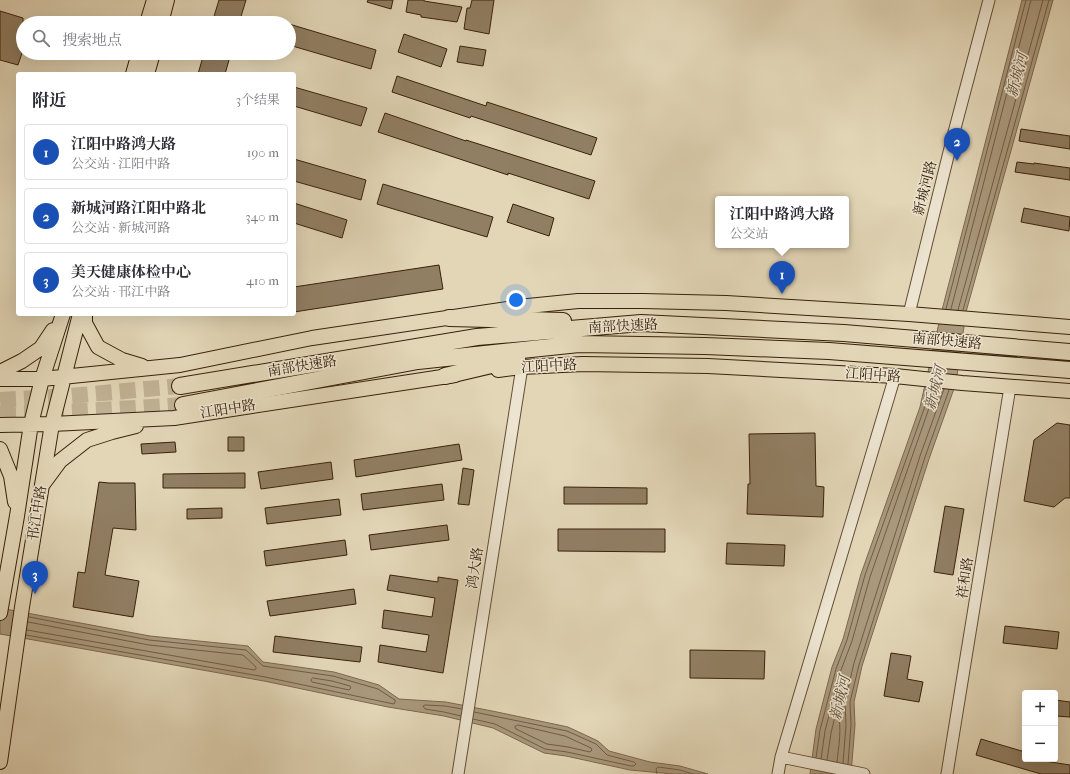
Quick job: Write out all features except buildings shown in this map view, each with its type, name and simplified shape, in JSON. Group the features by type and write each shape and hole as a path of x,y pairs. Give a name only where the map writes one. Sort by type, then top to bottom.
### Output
{"highway":[{"path":"448,318 640,323"},
{"name":"南部快速路","path":"180,386 477,337 640,323 844,333 1070,352"},
{"path":"445,376 579,344"},
{"name":"南部快速路","path":"178,411 418,360 579,344 705,346 829,351 1070,370"},
{"path":"1007,347 1070,345"},
{"path":"1006,365 1070,376"}],"main road":[{"path":"149,16 154,0"},
{"path":"163,16 167,0"},
{"path":"133,72 137,60"},
{"path":"148,72 151,60"},
{"path":"0,379 42,379 180,365 312,338 528,306 578,301 726,303 909,314 1070,327"},
{"path":"0,372 22,361 41,348 62,316"},
{"name":"邗江中路","path":"1,608 18,516 31,424 42,379 63,316"},
{"name":"邗江中路","path":"0,762 22,607 52,424 80,316"},
{"path":"85,316 85,323 98,347 122,360 152,368"},
{"name":"江阳中路","path":"0,425 52,424 178,411 522,367 583,364 708,366 895,376 962,383 1070,391"},
{"path":"42,486 60,462 87,440 178,411"},
{"path":"0,449 11,476 18,516"}],"street":[{"name":"新城河路","path":"909,314 953,136 989,0"},
{"name":"鸿大路","path":"458,774 522,367"},
{"path":"778,774 781,757 895,376"},
{"name":"祥和路","path":"947,774 1010,387"},
{"path":"781,757 863,774"}],"water":[{"name":"新城河","path":"1022,0 1053,0 966,312 956,383 929,459 862,666 854,702 855,725 851,774 810,774 816,729 832,667 843,639 861,574 920,407 941,314"},
{"path":"0,608 150,636 248,646 263,662 334,672 379,685 399,699 446,702 568,727 598,741 609,751 650,762 680,766 708,774 673,774 630,770 566,756 544,753 493,728 444,716 388,707 264,681 0,634"}],"tunnel":[{"path":"0,400 70,396 180,386"},
{"path":"0,414 68,412 183,405"}],"place":[{"name":"新城河路江阳中路北","path":"957,161"},
{"name":"江阳中路鸿大路","path":"782,294"},
{"name":"美天健康体检中心","path":"35,594"}]}
